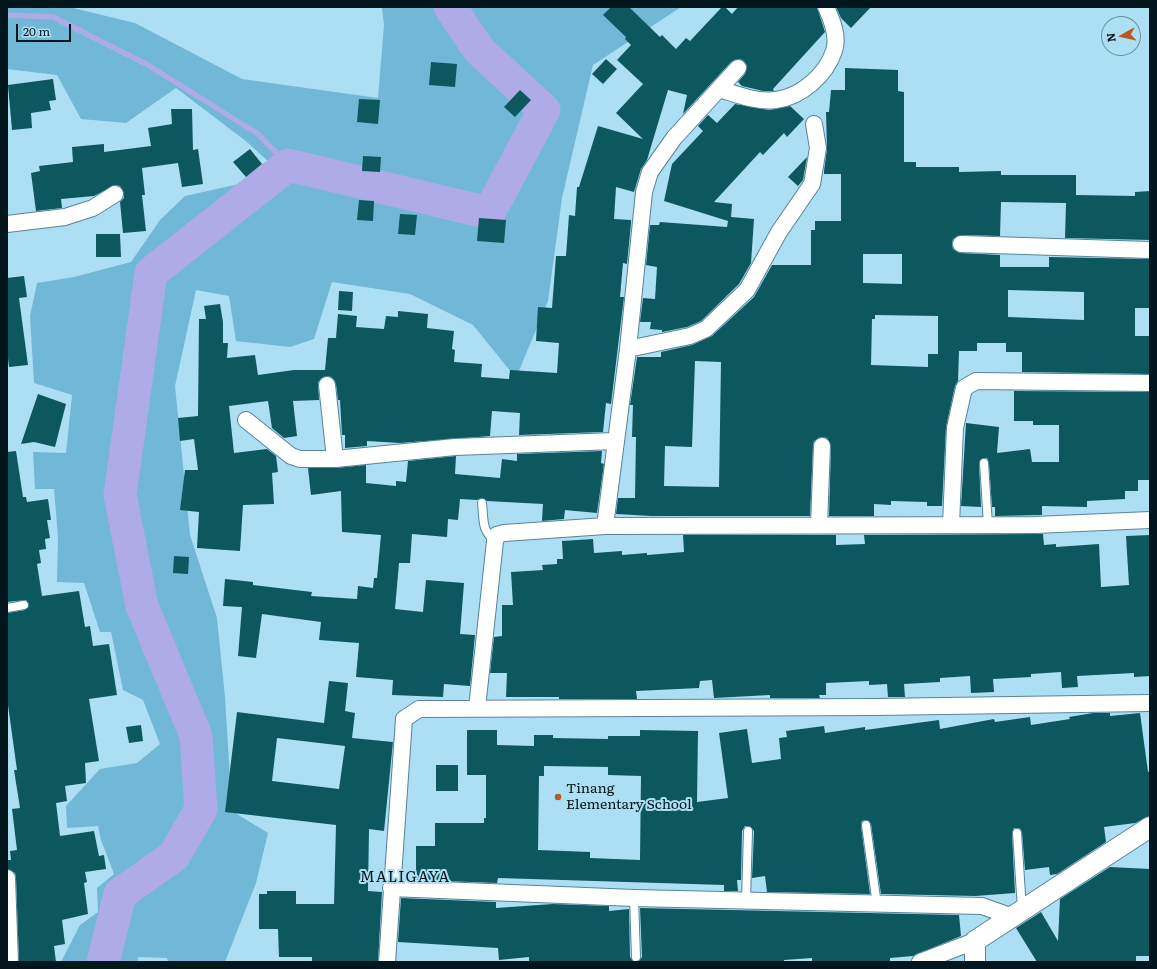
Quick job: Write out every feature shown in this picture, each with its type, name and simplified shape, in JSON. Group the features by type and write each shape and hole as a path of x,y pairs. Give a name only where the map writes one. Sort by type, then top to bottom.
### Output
{"street":[{"path":"719,89 750,98 776,100 799,92 818,78 835,50 834,28 826,7"},
{"path":"605,526 628,349 644,192 650,172 674,138 738,68"},
{"path":"628,349 690,336 706,330 747,290 779,232 812,184 818,148 814,124"},
{"path":"7,224 65,217 93,208 115,194"},
{"path":"961,244 1150,250"},
{"path":"951,525 956,428 964,388 976,381 1150,383"},
{"path":"327,385 335,459"},
{"path":"246,420 291,456 300,459 335,459 454,447 616,441"},
{"path":"818,525 822,446"},
{"path":"477,708 495,541 498,535 519,530 605,526 988,525 1150,520"},
{"path":"387,962 404,719 419,710 477,708 868,708 1150,703"},
{"path":"920,962 975,941 1150,827"},
{"path":"7,878 10,962"},
{"path":"392,888 634,898 877,905 982,906 1017,914"},
{"path":"975,941 975,962"}],"lane":[{"path":"984,463 988,525"},
{"path":"482,503 484,528 487,534 495,541"},
{"path":"7,608 24,605"},
{"path":"866,825 877,905"},
{"path":"746,901 748,831"},
{"path":"1017,833 1017,914"},
{"path":"634,898 636,957"}],"shaded area":[{"path":"7,7 69,7 135,23 242,79 378,98 384,25 382,7 681,7 593,65 562,198 548,301 516,378 473,325 410,294 332,282 314,339 290,347 236,341 229,296 196,290 175,386 190,535 217,618 225,697 232,811 268,833 256,883 225,962 168,962 167,958 138,957 138,962 61,962 80,925 98,912 97,888 114,874 101,840 98,826 67,828 66,806 100,769 137,763 160,744 143,700 123,690 111,632 100,632 84,583 57,582 58,537 54,489 35,489 33,452 66,453 72,395 34,383 30,316 37,283 74,277 131,262 160,220 185,196 257,180 271,164 247,142 176,88 126,123 81,119 57,75 7,69"}],"building":[{"path":"611,7 629,7 660,37 662,35 676,49 686,38 690,41 722,7 725,7 732,14 738,7 817,7 825,32 773,89 774,91 763,91 742,86 738,82 745,74 747,66 744,61 740,59 731,62 683,114 687,95 668,90 647,160 641,169 634,192 616,187 614,219 631,220 631,223 627,264 623,263 620,297 624,297 611,404 606,403 603,432 519,435 520,413 492,411 490,436 400,443 367,441 367,446 345,448 345,435 342,435 340,400 338,400 336,384 331,377 326,376 318,382 319,400 293,401 297,436 284,438 272,428 268,401 229,406 234,453 267,449 276,456 278,472 272,473 274,504 243,505 240,551 197,548 199,512 180,510 185,470 198,470 194,439 180,441 178,418 198,416 199,319 206,319 204,306 220,304 223,322 223,343 228,343 227,358 255,355 258,375 294,370 325,370 328,338 336,338 338,314 357,316 356,327 384,329 386,316 398,317 398,311 428,314 427,328 454,331 452,349 455,350 454,362 482,364 481,377 509,379 510,370 557,373 559,343 536,341 538,307 552,308 556,256 566,256 569,215 575,216 577,187 579,187 598,126 643,139 616,113 643,84 617,60 631,45 625,39 626,37 603,15"},
{"path":"836,7 871,7 851,28 841,18"},
{"path":"606,59 617,69 603,84 592,74"},
{"path":"431,62 457,64 455,87 429,85"},
{"path":"845,68 898,70 898,91 904,92 904,162 916,162 916,167 959,167 959,172 1001,171 1001,175 1076,175 1076,195 1135,196 1135,192 1150,191 1150,240 1065,238 1066,203 1001,202 1000,236 961,235 953,239 952,244 953,249 960,253 1000,255 1000,267 1049,267 1049,257 1150,259 1150,308 1135,308 1135,336 1150,336 1150,374 1022,372 1022,352 1006,352 1006,343 977,343 977,351 959,351 958,381 955,386 946,427 942,506 927,506 927,502 891,501 891,505 874,504 874,516 829,516 831,446 827,438 822,437 814,441 813,446 810,516 651,516 616,514 618,498 635,498 636,437 632,437 633,405 630,405 637,357 661,357 661,352 692,345 712,336 754,297 772,265 811,265 811,230 815,230 815,221 841,221 841,174 824,174 824,171 827,149 826,112 829,112 831,90 845,90","holes":["863,254 902,254 902,284 863,283","1008,290 1084,292 1084,320 1008,317","875,315 938,316 938,354 928,354 928,367 871,365 872,319 875,319","695,361 721,362 719,487 664,486 665,446 692,447"]},
{"path":"53,79 56,100 49,101 51,110 31,113 32,128 12,130 8,85"},
{"path":"520,90 531,100 515,117 504,107"},
{"path":"359,99 380,100 378,124 357,122"},
{"path":"735,104 769,110 790,106 804,119 787,137 784,133 763,155 760,152 714,202 732,204 731,217 754,219 751,263 739,284 701,321 687,327 662,332 662,330 650,329 651,322 640,322 643,298 655,299 657,267 646,265 650,225 659,225 660,222 727,227 728,221 664,201 672,164 703,131 698,126 708,115 717,123"},
{"path":"171,109 192,109 193,150 198,149 203,184 182,187 178,163 142,168 145,195 142,195 146,231 123,233 120,202 124,198 124,193 120,186 115,185 94,196 61,199 62,208 36,211 31,173 40,171 39,166 73,162 72,147 104,144 104,152 151,146 148,128 172,124"},
{"path":"250,149 262,164 246,177 233,162"},
{"path":"363,156 381,157 380,172 362,171"},
{"path":"807,157 803,180 798,186 788,177"},
{"path":"359,200 374,201 373,221 357,220"},
{"path":"400,214 417,215 415,235 398,234"},
{"path":"479,218 506,220 504,243 477,241"},
{"path":"96,234 120,234 121,257 96,257"},
{"path":"24,276 27,297 19,298 28,365 9,367 7,349 7,278"},
{"path":"339,291 353,292 352,311 338,310"},
{"path":"1014,391 1150,392 1150,480 1138,480 1138,491 1125,491 1125,499 1087,501 1087,507 1042,506 1042,515 995,516 995,507 992,507 989,463 987,458 983,458 979,463 981,507 961,506 966,423 999,427 997,453 1030,449 1032,462 1059,462 1059,425 1033,425 1033,421 1014,421"},
{"path":"38,394 66,404 55,447 34,442 21,444"},
{"path":"16,451 23,497 26,497 27,502 48,499 51,520 47,520 50,538 45,539 46,549 39,550 41,563 37,564 42,596 79,591 85,627 90,626 93,646 109,644 117,695 89,699 99,761 85,763 86,783 65,786 67,801 56,803 60,836 94,831 99,856 104,855 106,869 85,872 87,882 84,883 88,914 62,920 65,944 54,946 56,962 19,962 16,878 15,873 7,869 7,860 11,860 10,851 17,850 12,809 20,808 14,770 17,770 7,698 7,613 25,610 29,604 26,600 7,602 7,452"},
{"path":"602,451 601,463 604,464 597,513 565,510 564,519 542,521 543,504 487,501 482,498 477,500 460,499 458,520 448,519 447,537 412,534 410,563 399,563 395,609 423,612 426,580 464,583 460,634 475,635 470,686 444,684 443,697 392,695 393,680 356,677 359,643 319,640 321,622 262,614 256,658 238,656 242,607 223,606 225,579 253,582 253,585 312,592 311,596 357,599 358,586 373,588 374,578 377,578 381,535 342,532 341,491 311,495 308,468 336,468 366,465 366,483 396,486 396,481 406,482 408,461 456,456 455,474 500,478 502,459 517,461 517,454"},
{"path":"1043,534 1044,545 1056,544 1056,547 1099,544 1101,587 1129,585 1126,536 1150,535 1150,676 1134,677 1134,673 1077,676 1078,687 1062,688 1061,672 1031,674 1031,677 993,679 994,692 971,693 970,676 940,678 940,682 904,684 905,697 888,697 887,684 869,685 869,681 826,683 826,695 819,695 820,698 770,698 770,695 714,698 712,680 700,681 699,688 636,691 637,699 559,699 559,697 506,697 507,673 490,673 494,637 502,636 502,605 513,605 511,572 543,570 542,565 557,564 557,559 563,559 562,541 593,539 594,553 622,551 622,555 647,553 647,555 684,552 683,535 836,535 836,545 865,544 864,535"},
{"path":"174,556 189,557 188,574 173,573"},
{"path":"329,681 348,683 345,711 355,713 352,738 393,742 384,831 369,829 368,891 382,892 378,962 312,962 312,957 279,957 278,929 259,929 259,894 267,894 267,891 296,891 296,904 334,904 336,825 225,812 237,712 324,723","holes":["277,738 345,746 339,789 272,781"]},
{"path":"1093,713 1110,713 1110,716 1140,713 1148,772 1150,771 1150,816 1135,823 1104,827 1106,842 1057,874 1050,875 1049,867 1025,870 1022,832 1019,828 1014,828 1012,833 1015,893 975,896 881,894 871,824 866,820 862,821 861,826 870,894 767,892 765,876 752,878 754,831 749,826 745,826 742,831 741,880 737,880 738,891 724,891 724,885 498,878 497,883 416,880 416,846 435,846 435,823 484,823 484,818 486,818 486,775 467,775 467,730 497,730 497,745 534,746 534,735 553,735 553,738 608,739 608,736 640,736 640,730 698,731 697,802 728,798 719,733 747,729 752,763 781,759 779,738 787,737 786,731 824,726 825,733 865,727 865,730 939,720 940,729 994,719 995,722 1030,717 1031,725 1070,719 1069,717","holes":["544,766 608,767 608,775 641,776 640,860 590,858 590,852 538,850 539,776 544,776"]},
{"path":"141,725 143,741 129,743 126,727"},
{"path":"436,765 458,765 458,791 436,791"},
{"path":"1110,867 1150,869 1150,956 1136,956 1136,962 1037,962 1016,928 1041,912 1058,941 1060,899"},
{"path":"401,898 496,902 496,908 553,904 609,906 609,911 629,909 630,957 634,962 529,962 529,957 499,960 498,948 398,942"},
{"path":"640,908 959,915 961,936 913,956 890,958 890,962 812,962 812,958 784,960 784,962 638,962 642,957"}],"waterway":[{"path":"103,962 120,894 174,856 201,809 196,736 142,606 120,495 151,273 288,165 489,213 544,110 479,50 450,7"},
{"path":"7,15 53,17 148,65 258,134 288,165"}],"place":[{"name":"Tinang Elementary School","path":"558,797"}],"district":[{"name":"MALIGAYA","path":"405,878"}]}
